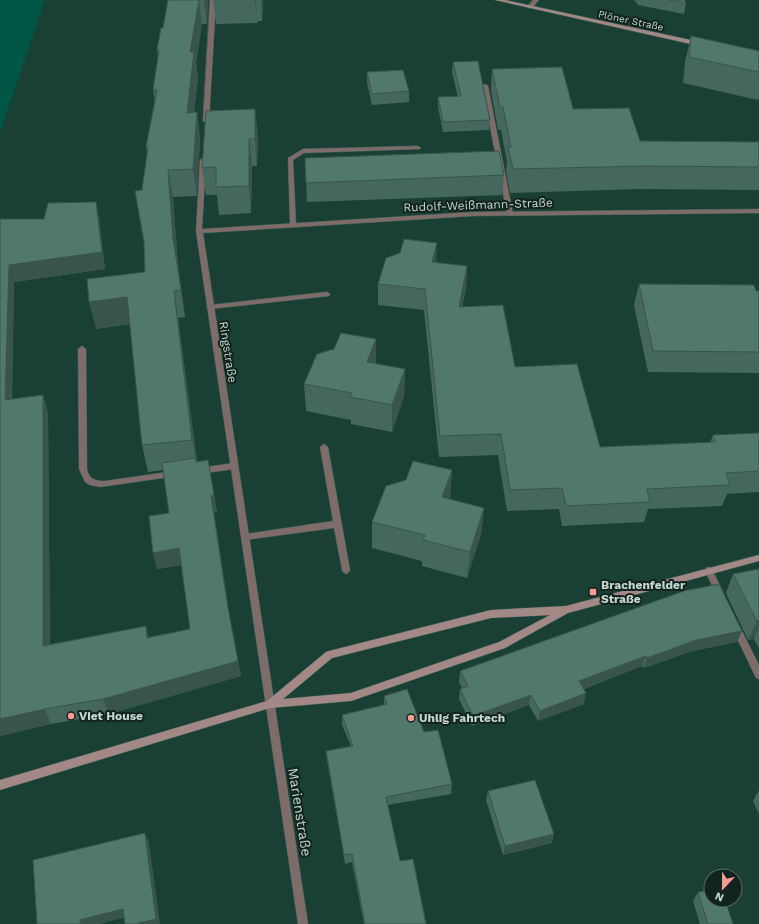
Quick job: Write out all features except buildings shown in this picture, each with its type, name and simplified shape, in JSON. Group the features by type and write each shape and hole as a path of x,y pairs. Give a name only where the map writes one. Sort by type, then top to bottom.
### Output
{"street":[{"path":"205,128 213,0"},
{"name":"Plöner Straße","path":"498,0 707,45"},
{"path":"530,7 536,0"},
{"path":"485,86 510,214"},
{"path":"293,226 290,159 303,151 418,148"},
{"name":"Ringstraße","path":"204,152 199,231 270,704"},
{"name":"Rudolf-Weißmann-Straße","path":"199,231 474,214 759,211"},
{"path":"210,307 327,294"},
{"path":"82,349 83,469 84,476 88,481 95,484 105,484 234,466"},
{"path":"324,447 346,570"},
{"path":"245,537 338,524"},
{"path":"270,704 329,655 491,614 566,610 759,558"},
{"path":"709,571 722,600"},
{"path":"0,785 270,704 351,697 502,645 566,610"},
{"path":"732,620 759,675"},
{"name":"Marienstraße","path":"270,704 303,924"}],"green space":[{"path":"0,0 45,0 0,133"}],"place":[{"name":"Brachenfelder Straße","path":"593,592"},
{"name":"Viet House","path":"71,716"},
{"name":"Uhlig Fahrtech","path":"411,718"}]}
